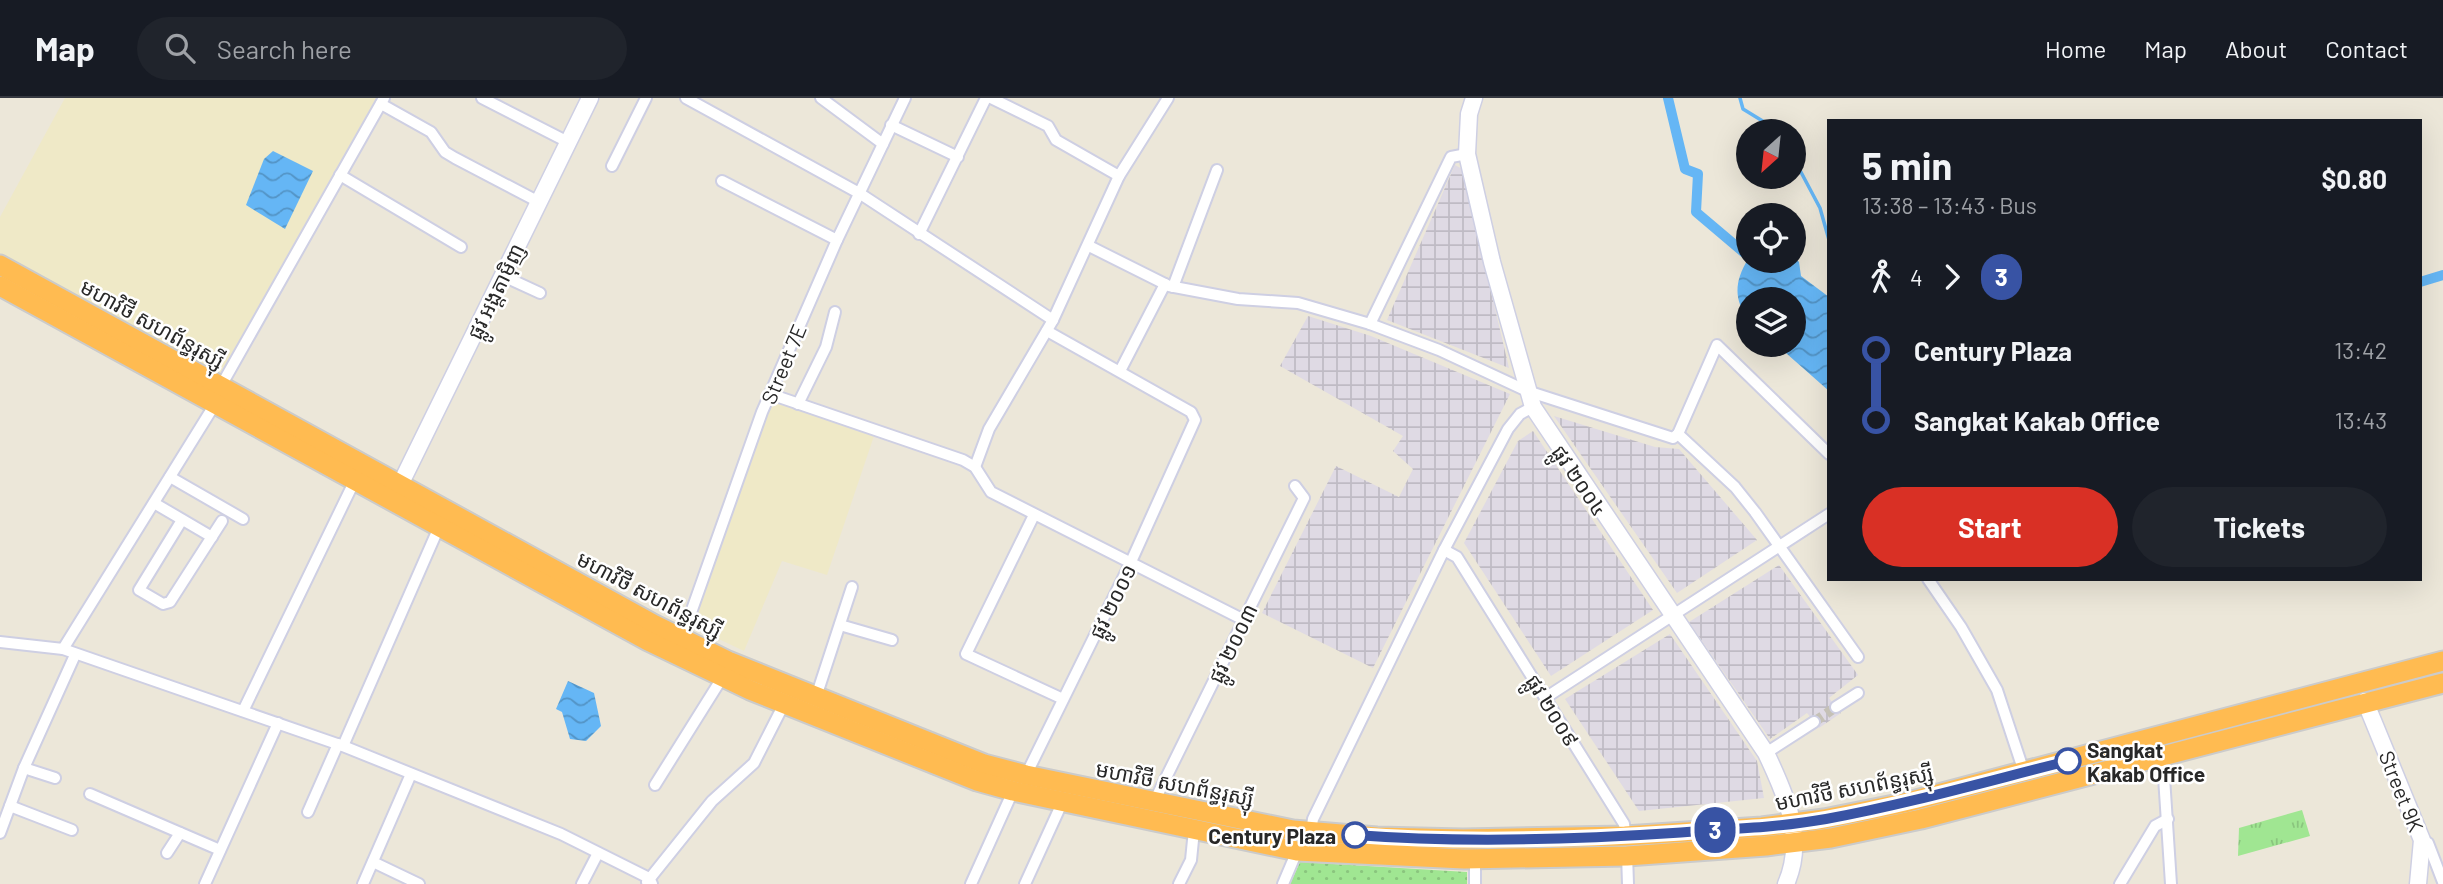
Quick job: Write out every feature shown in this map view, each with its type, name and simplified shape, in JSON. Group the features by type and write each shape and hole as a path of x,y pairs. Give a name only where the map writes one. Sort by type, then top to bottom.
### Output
{"highway":[{"name":"មហាវិថី សហព័ន្ធរុស្ស៊ី","path":"0,265 218,395 355,481 439,527 516,559 682,638 753,681 784,704 977,781 1062,803 1297,851 1475,859 1627,856 1793,833 1902,824 2360,682 2443,662"},
{"name":"មហាវិថី សហព័ន្ធរុស្ស៊ី","path":"0,286 400,485 516,559 722,678 753,681 816,697 984,764 1026,775 1311,831 1463,839 1793,833 2024,772 2157,747 2443,682"},
{"path":"2360,682 2365,701"}],"main road":[{"name":"ផ្លូវ អង្តតាម៉ិញ","path":"400,485 590,98"},
{"name":"ផ្លូវ ២០០៤","path":"1474,98 1469,114 1466,154 1533,407 1766,753 1786,796 1793,833"},
{"name":"Street 9K","path":"2365,701 2422,840 2418,884"},
{"path":"1786,884 1795,860 1793,833"}],"street":[{"path":"482,98 568,142"},
{"path":"612,166 646,98"},
{"path":"686,98 859,193 1053,320"},
{"path":"821,98 883,144"},
{"name":"Street 7E","path":"682,638 769,394 837,240 905,98"},
{"path":"919,234 986,98"},
{"path":"991,98 1048,126 1056,140 1119,176"},
{"path":"975,467 978,454 1000,407 1053,320 1119,176 1168,98"},
{"path":"63,649 218,395 382,101 431,132 445,152 539,202"},
{"path":"891,125 958,157"},
{"path":"1370,324 1451,157 1466,154"},
{"path":"1047,331 1120,371 1186,257 1193,228 1217,170"},
{"path":"340,175 461,247"},
{"path":"722,181 837,240"},
{"path":"1089,246 1169,285 1238,299 1298,303 1370,324 1439,349 1527,391 1672,438 1678,434 1717,345 1827,452"},
{"path":"503,276 540,293"},
{"path":"798,404 825,347 835,312"},
{"name":"ផ្លូវ ២០០១","path":"1026,775 1130,564 1194,424 1191,412 1120,371"},
{"path":"769,394 975,467 991,492 1244,620"},
{"path":"1311,831 1313,819 1444,550 1508,429 1520,414 1533,407"},
{"path":"1678,434 1735,487 1779,544 1858,657"},
{"path":"170,477 243,519"},
{"path":"243,711 355,481"},
{"name":"ផ្លូវ ២០០៣","path":"1154,802 1304,498 1295,486"},
{"path":"153,503 212,537"},
{"path":"1034,515 966,654 1063,699"},
{"path":"1545,698 1827,515"},
{"path":"182,520 140,585 142,593 167,605 222,521"},
{"path":"308,812 439,527"},
{"name":"ផ្លូវ ២០០៩","path":"1444,550 1457,557 1624,824 1628,884"},
{"path":"1928,581 1961,627 1997,690 2024,772"},
{"path":"816,697 852,587"},
{"path":"840,625 892,640"},
{"path":"0,642 63,649 341,745 561,834 649,882 712,801 754,763 784,704"},
{"path":"0,833 24,768 75,655"},
{"path":"655,785 722,678"},
{"path":"1836,708 1858,693"},
{"path":"1766,753 1814,722"},
{"path":"205,884 278,723"},
{"path":"2157,747 2168,819 2171,884"},
{"path":"24,768 55,778"},
{"path":"363,884 411,774"},
{"path":"971,884 1013,791"},
{"path":"90,794 220,850"},
{"path":"1025,884 1062,803"},
{"path":"10,806 72,830"},
{"path":"2120,884 2155,827 2168,819"},
{"path":"1179,884 1191,860 1194,830"},
{"path":"167,853 180,833"},
{"path":"2422,840 2428,843 2443,882"},
{"path":"1283,884 1297,851"},
{"path":"582,884 598,853"},
{"path":"1475,859 1475,884"},
{"path":"373,862 419,884"}],"shaded area":[{"path":"65,98 380,98 221,375 0,256 0,217"},
{"path":"1455,165 1462,169 1509,368 1387,320"},
{"path":"1308,316 1371,336 1510,394 1373,668 1262,613 1336,466 1399,497 1413,469 1393,451 1403,436 1280,366"},
{"path":"782,402 875,433 827,575 782,561 744,651 689,625 770,408"},
{"path":"1554,416 1655,447 1679,449 1757,540 1677,593"},
{"path":"1533,431 1653,610 1551,676 1464,543 1518,441"},
{"path":"1779,565 1858,675 1829,698 1841,713 1819,728 1807,713 1770,739 1689,622"},
{"path":"1670,634 1757,761 1764,798 1639,811 1565,699"}],"green space":[{"path":"2302,810 2310,836 2238,856 2239,828"},
{"path":"1300,862 1467,872 1467,884 1290,884"}],"water":[{"path":"273,151 313,171 285,229 246,205 264,159"},
{"path":"1801,273 1827,296 1827,389 1791,357 1806,357 1806,287 1738,287 1740,275"},
{"path":"568,681 594,693 601,726 586,741 570,739 562,712 556,709"}],"waterway":[{"path":"1668,98 1685,169 1698,174 1696,212 1736,246"},
{"path":"1740,98 1743,109 1759,119"},
{"path":"1806,182 1820,208 1827,233"},
{"path":"2422,281 2443,275"}],"tunnel":[{"path":"1814,722 1836,707"}],"bus line":[{"name":"3","path":"1355,835 1476,839 1625,836 1762,827 1824,819 1904,803 2068,761"}],"place":[{"name":"Sangkat Kakab Office","path":"2068,761"},
{"name":"Century Plaza","path":"1355,835"}]}
